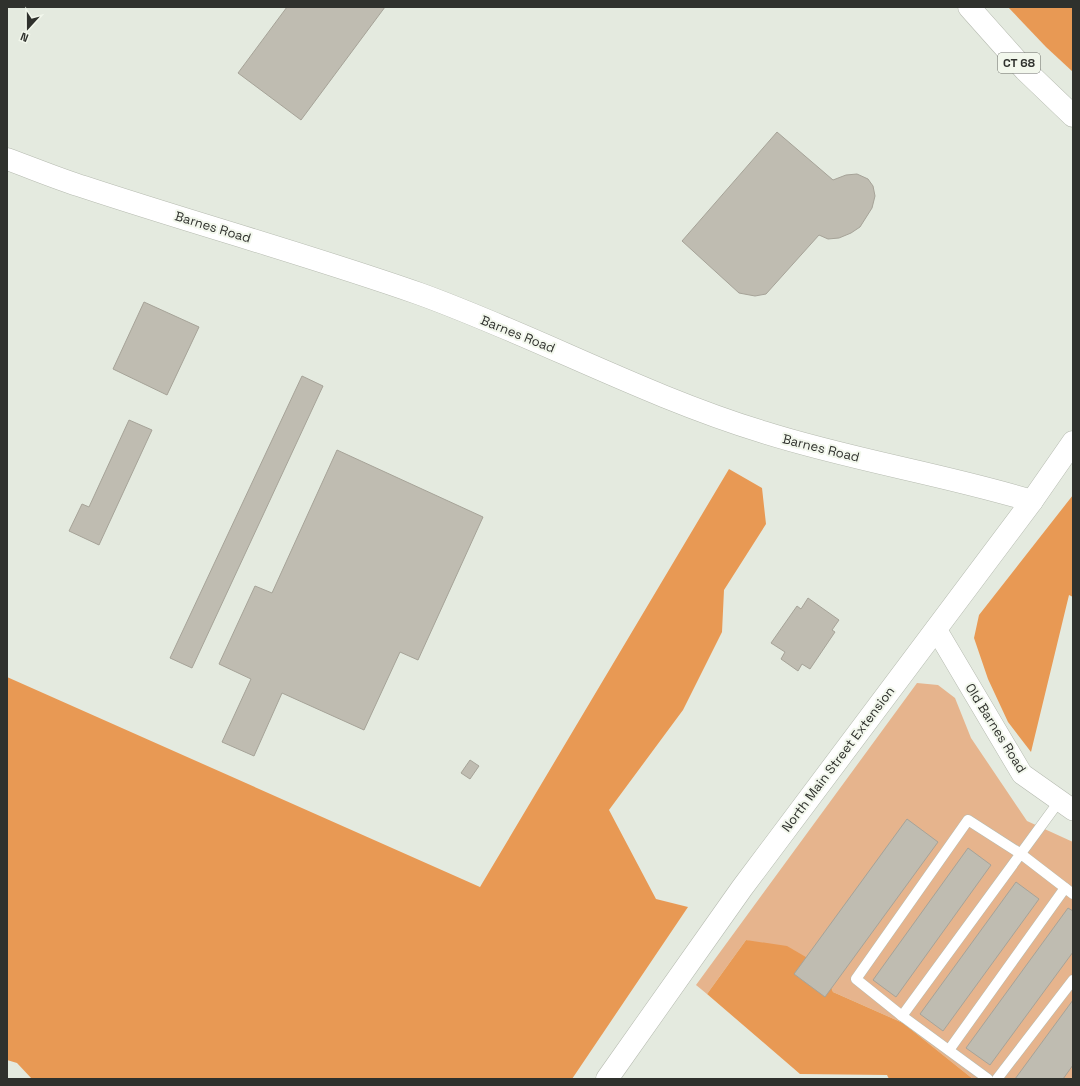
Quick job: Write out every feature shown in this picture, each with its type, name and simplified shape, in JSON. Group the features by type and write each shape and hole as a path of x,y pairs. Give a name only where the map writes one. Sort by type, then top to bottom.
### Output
{"street":[{"name":"CT 68","path":"969,7 1025,70 1073,116"},
{"name":"Barnes Road","path":"7,159 81,186 291,251 422,295 529,338 701,412 822,450 984,487 1032,501"},
{"name":"North Main Street Extension","path":"607,1079 742,888 1032,501 1073,442"},
{"name":"Old Barnes Road","path":"936,629 1022,774 1066,805"}],"lane":[{"path":"902,1016 1021,854 1066,805"},
{"path":"949,1050 1069,891 1021,854 968,820 856,979 902,1016 988,1079"},
{"path":"997,1079 1073,980"}],"shaded area":[{"path":"1008,7 1073,7 1073,72 1046,47"},
{"path":"729,469 762,488 766,524 724,590 722,632 683,710 609,810 656,899 688,907 572,1079 32,1079 17,1063 7,1060 7,677 480,887"},
{"path":"1073,495 1073,597 1069,595 1031,752 1008,722 988,679 974,638 979,615"},
{"path":"917,683 938,685 955,698 971,738 1027,821 1073,842 1073,1079 973,1079 903,1023 833,992 823,967 746,940 707,994 696,985"},
{"path":"746,940 787,946 823,967 833,992 903,1023 973,1079 889,1079 887,1075 800,1074 707,994"}],"building":[{"path":"287,7 385,7 301,120 238,73"},
{"path":"777,132 833,180 846,175 857,174 868,179 873,186 875,196 872,208 860,227 839,238 828,239 819,235 766,294 755,296 739,293 682,241"},
{"path":"144,302 199,327 167,395 113,369"},
{"path":"302,376 323,386 192,668 170,658"},
{"path":"129,420 152,430 99,545 69,531 82,504 89,507"},
{"path":"337,450 483,517 418,660 400,652 364,730 282,693 254,756 222,742 251,679 219,664 255,586 272,593"},
{"path":"808,598 839,620 832,630 835,632 810,669 802,664 798,671 781,659 785,652 771,643 797,606 801,609"},
{"path":"470,760 479,766 470,779 461,773"},
{"path":"907,819 938,842 825,997 794,974"},
{"path":"968,848 991,865 896,997 873,980"},
{"path":"1016,882 1039,899 943,1031 920,1014"},
{"path":"1068,908 1073,911 1073,952 990,1065 966,1048"},
{"path":"1073,1000 1073,1065 1063,1079 1015,1079"}]}
